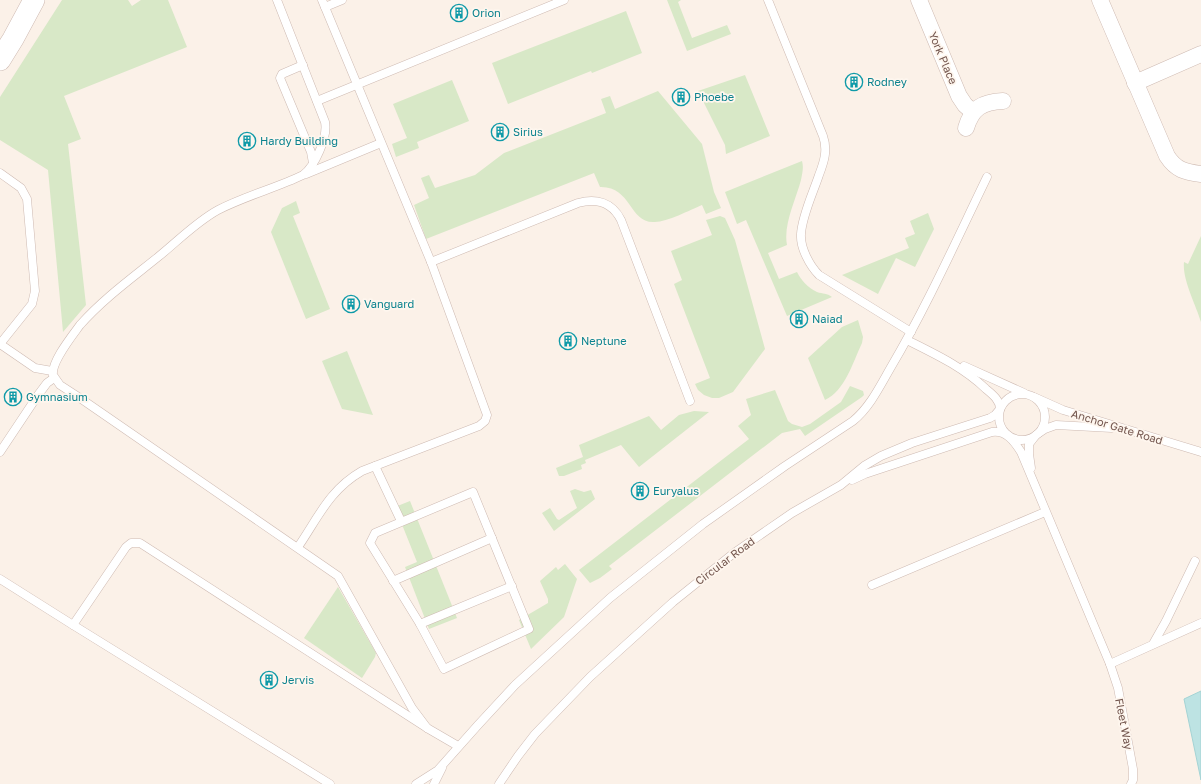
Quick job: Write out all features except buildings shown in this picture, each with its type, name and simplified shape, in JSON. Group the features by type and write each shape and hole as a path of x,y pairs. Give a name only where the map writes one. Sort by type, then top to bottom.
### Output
{"street":[{"path":"0,60 34,0"},
{"name":"York Place","path":"919,0 959,96 965,105 973,112"},
{"path":"1100,0 1167,156 1179,169 1201,174"},
{"path":"1135,83 1201,54"},
{"path":"966,128 973,112 980,106 1003,101"}],"lane":[{"path":"277,0 326,126 324,137 312,165 307,172 296,178"},
{"path":"298,547 319,512 339,489 354,475 479,426 487,419 485,406 431,262 324,3 342,0"},
{"path":"317,101 564,0"},
{"path":"768,0 824,136 826,146 824,163 803,222 801,233 802,243 809,262 812,268 819,275 911,332"},
{"path":"303,65 282,74 280,78 312,155 312,165"},
{"path":"0,452 53,375 56,361 73,335 88,317 204,219 227,206 381,143"},
{"path":"0,173 18,185 24,192 27,199 35,291 32,304 0,344 35,368 53,375 60,385 298,547 338,576 412,708 427,728"},
{"path":"416,784 438,770 458,746 523,678 625,585 703,524 858,417 872,400 907,340 987,177"},
{"path":"431,262 572,205 589,201 604,203 614,210 621,220 690,401"},
{"path":"907,340 948,360 970,374 999,402 999,422 1002,430 1021,452 1039,497"},
{"name":"Anchor Gate Road","path":"948,360 1055,407 1201,452"},
{"path":"1000,409 1005,401 1012,396 1021,394 1032,396 1041,404 1045,416 1043,425 1030,442 1028,450 1039,497"},
{"name":"Circular Road","path":"499,784 518,756 543,725 596,672 667,607 755,537 803,506 841,486 864,466 881,456 912,443 990,418 1000,409"},
{"path":"841,486 865,474 992,432 1001,432 1016,439 1025,440 1056,425 1129,430"},
{"path":"376,466 401,521"},
{"path":"473,492 529,629 444,669 420,624 370,543 375,533 401,521 473,492"},
{"name":"Fleet Way","path":"1039,497 1110,664 1118,688 1133,769 1133,780 1131,784"},
{"path":"872,585 1045,512"},
{"path":"393,581 492,538"},
{"path":"72,625 126,547 131,543 140,543 427,728 458,746"},
{"path":"1153,644 1166,622 1196,561"},
{"path":"0,579 330,784"},
{"path":"420,624 512,586"},
{"path":"1110,664 1201,623"},
{"path":"434,784 444,763"}],"green space":[{"path":"62,0 128,0 132,6 141,0 168,0 187,47 64,96 81,139 68,144 86,305 63,332 48,170 0,140 0,97"},
{"path":"667,0 681,0 678,2 692,38 727,25 731,34 687,51"},
{"path":"626,11 642,53 592,73 591,71 508,104 492,63"},
{"path":"745,75 770,136 726,154 725,145 698,91"},
{"path":"452,80 469,121 417,142 419,148 396,157 392,144 407,138 393,104"},
{"path":"658,91 702,144 714,192 721,208 706,214 702,205 666,220 655,222 646,221 635,212 625,198 618,192 610,188 600,187 594,173 426,239 414,205 429,198 421,178 429,175 435,188 475,175 504,153 606,113 601,99 610,96 615,109"},
{"path":"802,161 803,169 801,180 788,221 786,237 787,245 768,253 779,279 797,272 808,286 817,292 827,294 832,297 787,316 746,220 737,224 725,192"},
{"path":"296,201 300,213 293,216 330,309 306,319 271,232 282,208"},
{"path":"928,213 934,229 915,267 896,258 878,294 842,275 909,248 905,238 915,234 910,221"},
{"path":"720,216 725,218 735,240 765,349 733,392 719,398 712,398 704,395 698,390 695,384 710,378 674,284 682,280 671,251 712,235 706,220"},
{"path":"1201,236 1201,322 1187,284 1184,262 1188,264"},
{"path":"858,320 863,337 862,343 852,367 843,383 832,396 825,400 808,358 842,327"},
{"path":"347,351 373,415 342,409 322,361"},
{"path":"850,386 863,391 864,395 805,436 800,429 782,433 609,566 612,569 600,578 590,583 579,570 749,439 738,426 751,415 746,399 775,390 788,421 802,427 810,424 841,402"},
{"path":"694,411 709,412 639,467 621,445 585,460 586,463 581,465 582,469 564,476 559,476 556,468 583,457 579,445 649,416 661,430 679,415"},
{"path":"575,489 584,492 591,490 595,499 554,531 542,513 550,508 559,520 577,508 570,491"},
{"path":"410,501 457,618 429,629 405,567 417,562 395,507"},
{"path":"565,564 577,579 564,617 531,649 519,620 548,603 548,599 540,581 556,567 558,570"},
{"path":"338,587 376,653 362,678 304,638"}],"water":[{"path":"1201,691 1201,780 1184,699"}],"place":[{"name":"Orion","path":"459,13"},
{"name":"Rodney","path":"854,82"},
{"name":"Phoebe","path":"681,97"},
{"name":"Sirius","path":"500,132"},
{"name":"Hardy Building","path":"247,141"},
{"name":"Vanguard","path":"351,304"},
{"name":"Naiad","path":"799,319"},
{"name":"Neptune","path":"568,341"},
{"name":"Gymnasium","path":"13,397"},
{"name":"Euryalus","path":"640,491"},
{"name":"Jervis","path":"269,680"}]}
